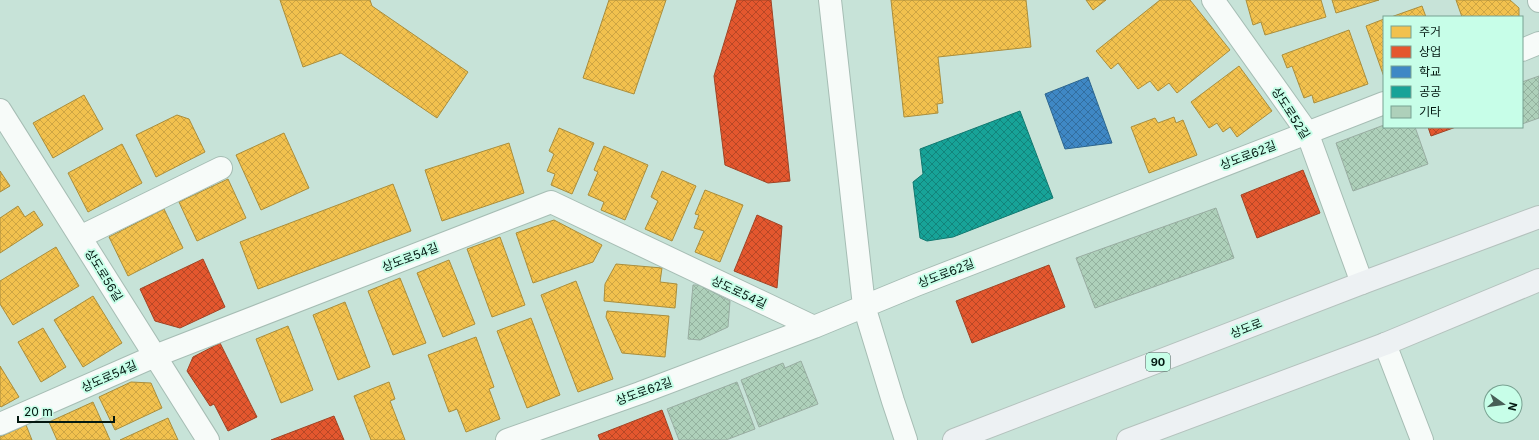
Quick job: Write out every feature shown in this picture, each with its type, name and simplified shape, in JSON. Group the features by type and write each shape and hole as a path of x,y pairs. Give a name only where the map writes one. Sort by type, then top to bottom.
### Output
{"main road":[{"name":"상도로","path":"954,440 1362,283 1539,217"},
{"path":"1128,440 1385,344 1539,280"}],"street":[{"path":"830,0 864,306 906,440"},
{"name":"상도로52길","path":"1212,0 1307,132 1362,283"},
{"path":"1523,50 1539,43"},
{"name":"상도로62길","path":"507,440 814,327 916,285 1383,103"},
{"name":"상도로56길","path":"0,110 208,440"},
{"path":"80,237 221,168"},
{"name":"상도로54길","path":"0,424 155,356 551,202 814,327"},
{"path":"1385,344 1422,440"}],"building: 주거":[{"path":"280,0 370,0 372,6 468,72 437,118 341,53 303,67"},
{"path":"609,0 666,0 634,94 583,78"},
{"path":"891,0 1026,0 1031,47 938,57 943,103 937,104 938,113 904,117"},
{"path":"1086,0 1106,0 1093,10"},
{"path":"1160,0 1190,0 1230,50 1177,93 1169,83 1158,91 1150,81 1138,89 1118,63 1111,69 1096,51"},
{"path":"1246,0 1321,0 1326,17 1265,35 1261,22 1253,25"},
{"path":"1332,0 1379,0 1336,13"},
{"path":"1456,0 1510,0 1519,8 1519,16 1462,16"},
{"path":"1422,6 1426,16 1394,16"},
{"path":"1383,19 1383,74 1366,26"},
{"path":"1349,30 1368,84 1314,103 1312,95 1304,98 1292,66 1287,68 1282,55"},
{"path":"1239,66 1272,111 1237,137 1230,127 1223,132 1217,123 1209,128 1191,102"},
{"path":"84,95 103,129 53,158 33,123"},
{"path":"177,115 189,119 205,152 156,177 136,135"},
{"path":"1174,117 1176,123 1183,120 1197,155 1149,173 1131,127 1155,118 1158,123"},
{"path":"559,128 594,143 572,194 551,185 555,174 547,171 554,154 549,151"},
{"path":"284,133 309,188 261,210 236,155"},
{"path":"509,143 524,193 442,221 425,170"},
{"path":"122,144 142,183 88,212 68,173"},
{"path":"604,146 648,165 625,220 601,210 604,202 588,195 598,172 594,170"},
{"path":"0,171 10,186 0,192"},
{"path":"662,171 696,186 672,241 645,229 658,201 651,197"},
{"path":"228,179 246,218 197,241 179,202"},
{"path":"393,184 411,231 258,289 240,242"},
{"path":"705,190 743,205 720,262 695,252 704,231 694,228 699,215 695,214"},
{"path":"18,206 25,217 34,211 43,225 0,253 0,218"},
{"path":"164,209 183,248 128,276 109,237"},
{"path":"554,220 602,245 593,262 533,283 516,233"},
{"path":"500,237 525,305 492,317 467,249"},
{"path":"56,247 79,286 13,325 0,304 0,281"},
{"path":"449,260 475,324 443,337 417,273"},
{"path":"616,264 662,268 660,282 677,284 675,308 604,301 605,284"},
{"path":"400,278 426,343 393,355 368,291"},
{"path":"576,281 613,379 578,392 541,295"},
{"path":"93,296 122,343 83,367 54,320"},
{"path":"345,302 370,367 338,380 313,315"},
{"path":"607,311 669,316 665,357 622,353 606,317"},
{"path":"531,318 560,395 527,408 497,331"},
{"path":"288,326 313,390 281,403 256,339"},
{"path":"43,328 66,367 41,382 18,342"},
{"path":"476,337 494,387 489,389 500,419 466,432 457,409 449,412 428,355"},
{"path":"0,366 19,397 1,407 0,406"},
{"path":"131,382 151,383 162,408 115,430 99,397"},
{"path":"389,382 395,399 390,401 405,440 371,440 354,396"},
{"path":"93,402 110,440 57,440 49,422"},
{"path":"168,418 178,440 120,440"},
{"path":"26,425 32,440 0,440 0,437"}],"building: 상업":[{"path":"737,0 771,0 790,181 768,183 725,165 714,76"},
{"path":"1428,128 1453,128 1431,136"},
{"path":"1303,170 1320,213 1257,238 1241,195"},
{"path":"757,215 782,226 777,288 734,271"},
{"path":"203,259 225,307 180,328 155,321 140,289"},
{"path":"1049,265 1065,307 972,343 956,301"},
{"path":"220,343 257,417 228,431 214,404 210,406 187,371 193,357"},
{"path":"662,410 673,440 600,440 598,435"},
{"path":"334,416 344,440 271,440"}],"building: 학교":[{"path":"1088,77 1112,143 1065,149 1045,94"}],"building: 공공":[{"path":"1020,111 1053,198 953,237 927,241 920,238 913,182 923,174 920,149"}],"building: 기타":[{"path":"1539,76 1539,118 1523,124 1523,82"},
{"path":"1383,125 1383,128 1415,128 1428,164 1353,191 1336,143"},
{"path":"1216,208 1234,258 1095,308 1076,258"},
{"path":"693,285 699,285 730,301 728,327 700,340 688,339"},
{"path":"801,361 818,404 759,427 741,380 783,363 785,368"},
{"path":"737,382 755,429 726,440 679,440 667,409"}]}
